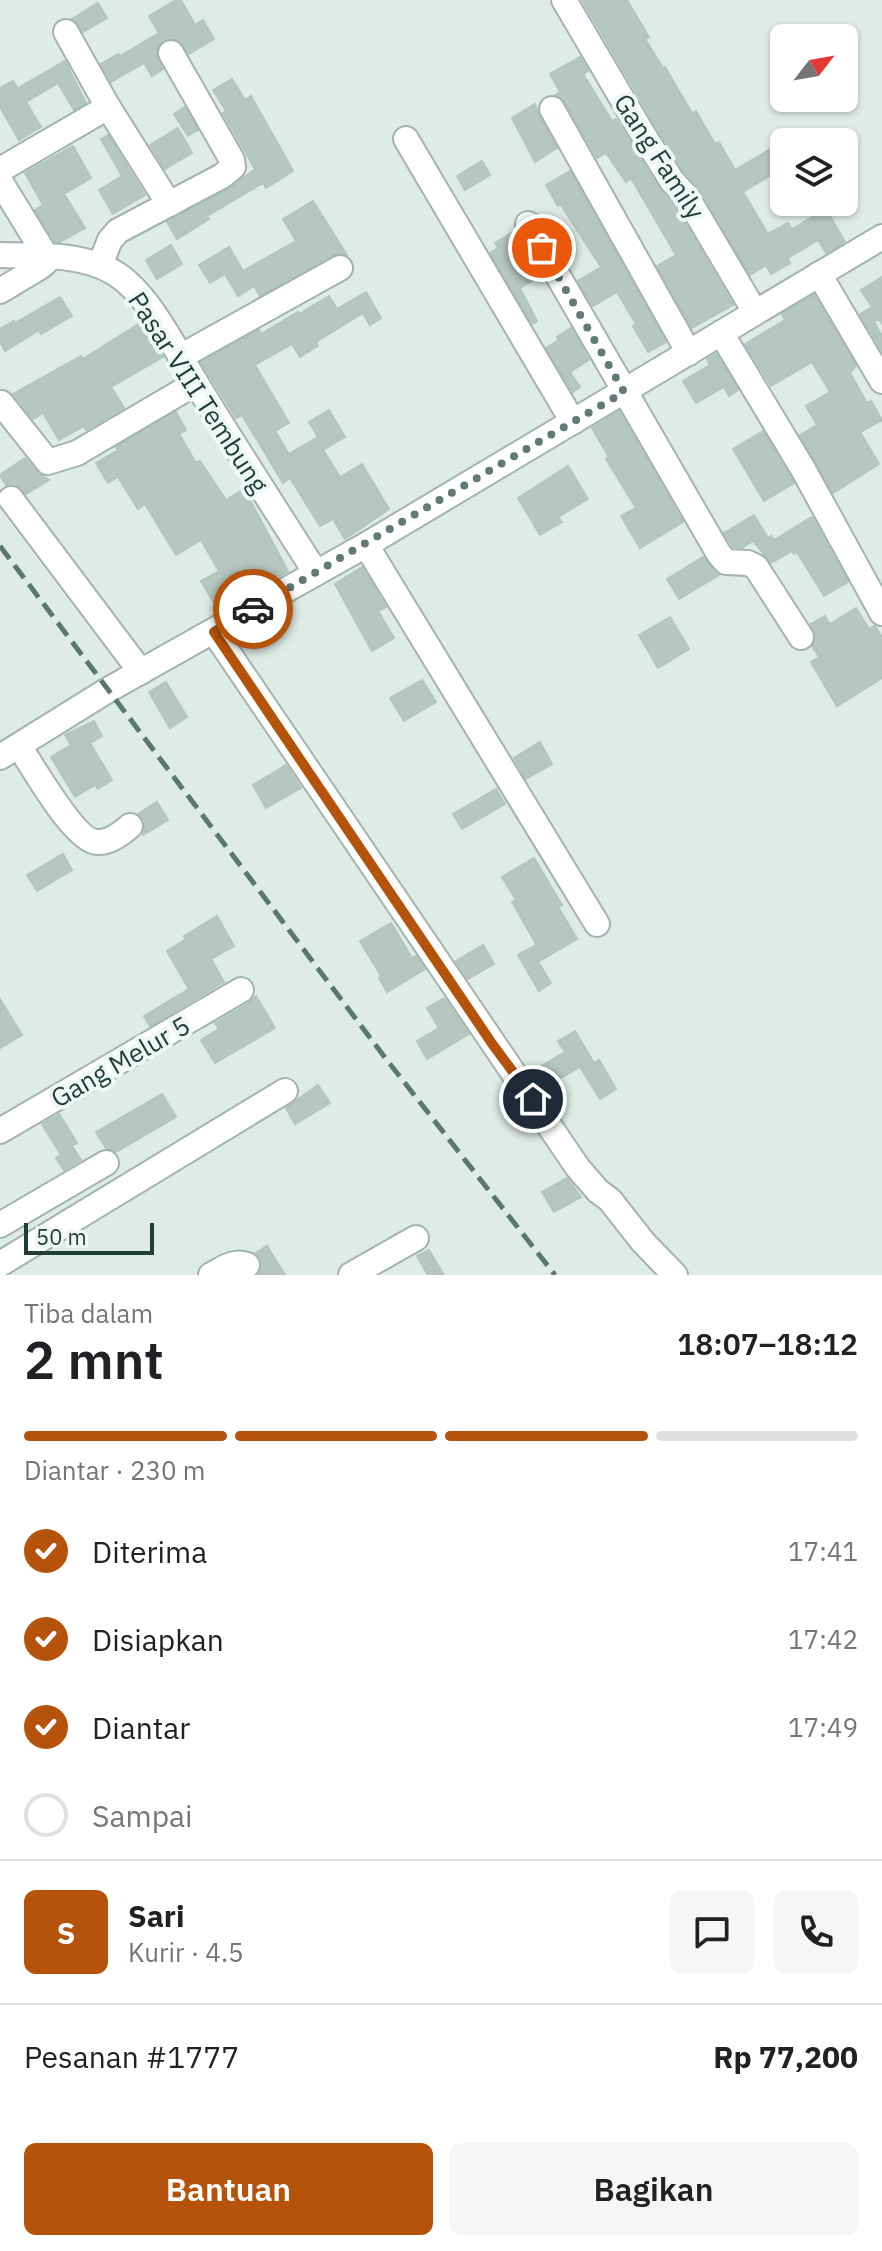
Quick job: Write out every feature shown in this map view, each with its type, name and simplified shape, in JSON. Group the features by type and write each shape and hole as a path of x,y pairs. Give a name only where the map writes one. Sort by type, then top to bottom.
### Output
{"street":[{"name":"Gang Family","path":"564,0 641,131 672,181 692,205 755,312"},
{"path":"66,32 108,107 169,204"},
{"path":"100,265 110,240 118,231 222,176 233,167 232,160 171,53"},
{"path":"0,170 108,107"},
{"path":"552,109 689,353"},
{"path":"406,139 573,422"},
{"path":"0,181 46,256 45,263 40,267 0,291"},
{"path":"528,224 719,554 726,562 748,563 756,567 801,637"},
{"path":"130,826 107,841 95,843 88,840 10,752 141,672 366,545 882,237"},
{"name":"Pasar VIII Tembung","path":"0,255 46,256 100,265 126,281 180,357 316,573"},
{"path":"180,357 340,268"},
{"path":"819,274 882,381"},
{"path":"721,333 803,469 882,613"},
{"path":"1,403 48,462 77,453 196,383"},
{"path":"11,499 141,672"},
{"path":"366,545 597,924"},
{"path":"214,632 578,1168 675,1275"},
{"name":"Gang Melur 5","path":"0,1131 241,990"},
{"path":"0,1264 285,1091"},
{"path":"0,1225 106,1163"},
{"path":"351,1275 416,1238"},
{"path":"211,1275 230,1264 247,1265"}],"building":[{"path":"181,0 195,25 203,20 214,39 189,54 178,40 164,40 156,52 163,69 152,76 144,63 111,82 101,64 159,33 149,16"},
{"path":"582,0 627,0 663,68 692,113 696,111 715,144 719,142 735,170 770,149 770,176 743,192 768,234 788,223 792,229 814,216 830,216 845,242 826,253 818,240 788,258 790,263 771,274 766,265 750,275 700,189 684,172"},
{"path":"98,3 107,18 83,32 72,19"},
{"path":"580,57 588,71 583,74 612,121 616,119 659,189 675,206 733,305 692,328 657,266 676,255 631,178 626,182 606,153 597,158 565,102 555,95 560,92 550,74"},
{"path":"65,61 86,103 74,110 58,83 26,102 41,127 19,140 0,107 0,88 13,81 18,88"},
{"path":"232,79 245,100 251,96 293,171 266,188 263,183 207,216 209,219 177,239 167,222 229,189 255,169 213,90"},
{"path":"535,104 557,148 535,162 512,118"},
{"path":"185,107 198,130 188,136 174,114"},
{"path":"178,128 192,153 165,169 150,145"},
{"path":"108,135 145,195 113,214 99,190 122,176 101,139"},
{"path":"73,146 91,178 64,194 85,228 55,242 35,210 43,205 25,173"},
{"path":"482,161 490,175 465,190 457,176"},
{"path":"570,171 666,342 648,352 617,292 593,306 578,281 601,267 546,185"},
{"path":"313,201 347,255 333,255 260,296 254,286 238,296 225,274 210,283 199,265 229,247 243,271 296,241 283,219"},
{"path":"515,231 541,276 520,288 537,321 532,324 490,253 498,248 495,243"},
{"path":"171,245 182,264 157,279 146,260"},
{"path":"882,277 882,324 879,319 874,322 882,336 882,351 860,314 872,307 861,290"},
{"path":"366,292 381,318 370,325 363,313 316,342 318,346 300,357 292,344 255,365 289,423 275,431 289,454 318,437 309,422 329,410 345,437 323,450 340,477 362,464 389,509 345,539 333,519 320,526 290,478 283,483 242,415 236,418 201,362 259,330 261,334 329,296 337,309"},
{"path":"814,295 856,366 850,373 867,403 871,401 882,420 860,432 879,464 833,493 800,435 817,425 806,406 830,392 812,362 771,386 745,344 785,320 782,314"},
{"path":"60,297 72,316 41,334 39,330 5,351 0,342 0,329"},
{"path":"142,322 163,357 111,387 124,408 86,430 84,426 59,440 43,413 33,419 13,394 81,356 83,359"},
{"path":"571,328 589,360 570,372 580,387 573,392 546,348"},
{"path":"716,354 738,390 729,396 724,387 696,403 683,381 710,365 707,359"},
{"path":"619,411 683,522 640,548 621,516 636,508 606,459 609,457 592,428"},
{"path":"176,412 186,430 179,434 196,463 200,461 226,500 244,489 288,571 219,611 201,581 219,571 201,540 176,555 145,504 138,509 118,477 108,483 96,463 118,450 116,447"},
{"path":"763,431 794,483 764,501 733,449"},
{"path":"25,458 49,480 26,494 18,486 6,485 0,475"},
{"path":"568,466 588,499 558,517 562,522 540,535 518,498"},
{"path":"754,515 768,538 771,536 774,540 812,517 848,582 824,596 797,552 794,554 792,551 771,563 753,541 742,548 733,547 724,533"},
{"path":"703,557 719,575 679,599 667,579"},
{"path":"362,567 386,607 378,611 394,638 372,651 335,584"},
{"path":"856,608 869,629 875,626 882,637 882,678 837,706 811,662 819,657 812,646 816,636 811,624 825,616 830,624"},
{"path":"670,617 689,649 658,668 639,635"},
{"path":"422,680 436,702 404,721 390,698"},
{"path":"166,682 187,717 170,728 149,692"},
{"path":"94,721 102,736 90,743 112,780 98,789 95,785 75,797 51,757 71,745 65,735"},
{"path":"540,742 552,764 526,779 514,758"},
{"path":"286,765 301,788 266,808 253,785"},
{"path":"496,789 505,804 462,829 453,814"},
{"path":"157,802 168,820 143,835 144,822 138,814"},
{"path":"63,854 72,870 37,891 27,875"},
{"path":"534,858 562,905 558,907 577,939 538,962 551,983 539,991 518,955 536,945 502,877"},
{"path":"217,916 234,946 211,959 224,982 150,1026 144,1016 189,989 167,951 186,939 184,936"},
{"path":"391,923 412,958 416,956 425,969 387,992 360,941"},
{"path":"483,945 494,964 468,979 456,961"},
{"path":"256,996 275,1028 215,1063 201,1040 219,1029 215,1023"},
{"path":"444,998 469,1034 427,1059 417,1041 439,1028 427,1008"},
{"path":"0,999 22,1035 0,1048"},
{"path":"575,1031 594,1063 599,1060 616,1089 600,1099 580,1067 542,1089 531,1072 565,1052 558,1041"},
{"path":"318,1085 330,1103 295,1124 286,1108"},
{"path":"162,1094 176,1117 116,1152 106,1148 96,1132"},
{"path":"59,1114 77,1143 72,1146 81,1160 64,1170 56,1158 61,1155 42,1124"},
{"path":"567,1178 581,1197 554,1212 542,1192"},
{"path":"267,1246 285,1275 259,1275 262,1262 256,1253"},
{"path":"429,1250 444,1275 428,1275 417,1256"}],"railway":[{"path":"0,546 383,1055 555,1275"}],"way so far":[{"path":"253,609 624,392 542,248"}],"route":[{"path":"253,609 214,632 493,1045 533,1099"}]}
